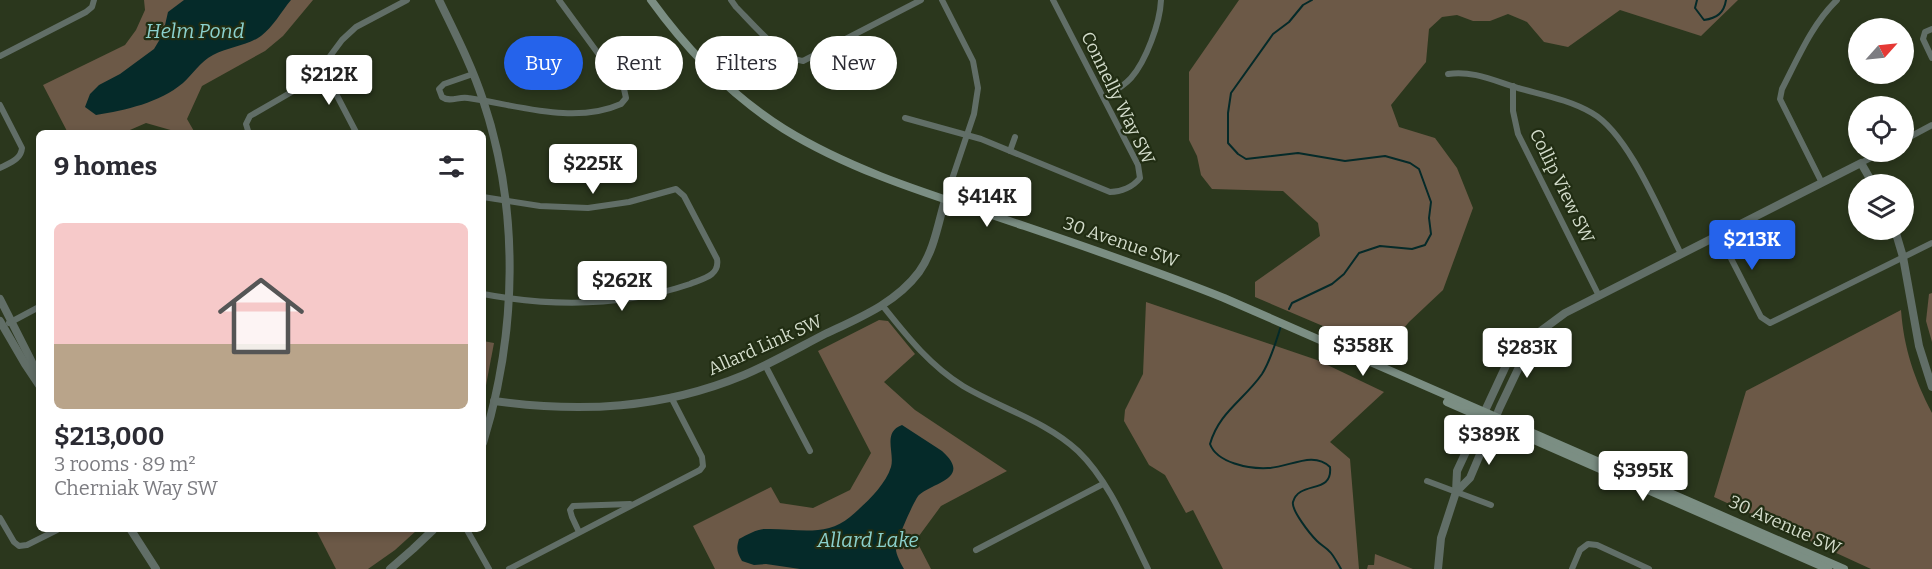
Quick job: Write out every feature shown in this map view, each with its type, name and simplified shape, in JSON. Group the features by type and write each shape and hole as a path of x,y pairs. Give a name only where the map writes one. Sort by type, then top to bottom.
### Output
{"main road":[{"name":"30 Avenue SW","path":"651,0 702,61 746,100 815,147 868,172 1155,271 1257,313 1483,414 1844,569"},
{"name":"30 Avenue SW","path":"1495,419 1828,569"}],"street":[{"path":"0,56 86,12 92,7 94,0"},
{"path":"248,130 246,124 250,116 294,92 322,67 342,40 356,27 407,0"},
{"path":"439,0 483,101 497,152 506,201 509,299 504,349 486,432"},
{"path":"473,74 444,84 439,89 440,93 447,100 464,98 567,113 604,110 624,102 626,98 624,89 559,0"},
{"path":"731,0 780,49 792,58 802,61 921,0"},
{"path":"942,0 970,54 977,78 977,102 945,200"},
{"name":"Connelly Way SW","path":"904,118 981,140 1110,192 1118,192 1135,184 1140,178 1140,170 1053,0"},
{"path":"1104,97 1125,84 1138,68 1158,20 1161,0"},
{"path":"1822,183 1780,99 1782,89 1810,36 1820,19 1837,0"},
{"path":"1932,28 1925,32 1923,39 1932,58"},
{"path":"322,67 355,130"},
{"path":"1448,74 1470,73 1585,109 1594,114 1614,131 1630,154 1681,254"},
{"name":"Collip View SW","path":"1514,86 1513,111 1518,134 1599,296"},
{"path":"0,105 22,148 18,159 0,168"},
{"path":"1914,135 1932,125"},
{"path":"1010,151 1015,137"},
{"path":"1438,569 1441,538 1456,492 1457,471 1510,357 1522,342 1557,318 1861,163 1867,174"},
{"path":"486,198 551,208 588,208 629,202 676,189 684,196 718,263 716,272 707,278 674,289 631,299 564,303 509,299 486,295"},
{"name":"Allard Link SW","path":"494,401 544,408 627,405 671,397 722,383 765,365 882,305 911,282 924,264 934,240 945,200"},
{"path":"1719,235 1761,317 1770,323 1932,243"},
{"path":"1898,240 1919,346 1932,387"},
{"path":"0,299 36,370"},
{"path":"882,305 923,354 943,372 970,390 1061,438 1087,461 1103,484 1148,569"},
{"path":"36,309 1,325 36,380"},
{"path":"1456,492 1470,478 1520,365 1538,333"},
{"path":"765,365 810,451"},
{"path":"509,569 696,473 703,466 701,455 671,397"},
{"path":"1427,481 1491,505"},
{"path":"976,550 1103,484"},
{"path":"579,532 570,512 573,506 633,504"},
{"path":"0,518 14,542 20,546 27,545 53,532"},
{"path":"132,532 156,569"},
{"path":"390,569 431,532"},
{"path":"468,532 489,569"},
{"path":"1572,569 1582,547 1592,544 1649,569"}],"shaded area":[{"path":"144,0 313,0 283,36 265,51 202,86 187,119 193,130 170,130 146,123 130,130 66,130 43,85 125,45 136,30 145,10"},
{"path":"1239,0 1738,0 1701,36 1620,10 1568,47 1544,42 1527,22 1508,14 1490,21 1473,21 1457,15 1442,17 1429,29 1426,62 1391,105 1399,127 1435,138 1457,168 1473,208 1443,290 1409,322 1384,352 1255,297 1255,282 1320,236 1318,223 1283,191 1212,189 1201,175 1197,156 1189,140 1189,72"},
{"path":"1932,293 1932,342 1926,321 1929,294"},
{"path":"1146,302 1317,360 1384,392 1330,442 1350,459 1359,569 1223,569 1193,510 1186,513 1165,475 1149,465 1124,421 1125,410 1143,374"},
{"path":"1901,310 1911,363 1932,413 1932,569 1871,569 1714,497 1746,391"},
{"path":"879,320 888,321 915,354 884,382 915,410 1007,471 941,506 916,540 931,569 715,569 693,526 771,487 780,503 813,508 850,490 871,453 818,351"},
{"path":"486,342 494,343 486,385"},
{"path":"317,532 415,532 395,550 368,569 336,569"},
{"path":"1375,554 1413,569 1367,569 1368,565 1374,565"}],"water":[{"name":"Helm Pond","path":"184,0 291,0 261,36 208,58 183,83 164,96 130,108 96,115 85,107 90,94 99,85 120,74 154,49 163,34 168,12"},
{"name":"Allard Lake","path":"902,425 942,451 953,467 948,478 919,495 913,504 896,547 904,569 800,569 766,564 754,565 742,561 738,550 739,539 755,531 765,529 820,530 840,524 850,517 874,494 888,474 892,461 890,443 892,433"}],"waterway":[{"path":"1289,309 1292,303 1332,284 1344,274 1359,253 1380,246 1412,249 1425,245 1431,234 1429,218 1431,202 1419,169 1410,163 1385,156 1345,161 1298,153 1246,159 1228,143 1231,93 1273,34 1289,22 1303,5 1312,0"},
{"path":"1697,0 1695,8 1704,20 1719,14 1726,0"},
{"path":"1281,326 1271,357 1262,374 1219,423 1210,444 1219,456 1243,466 1268,468 1316,460 1330,467 1330,476 1326,481 1296,495 1293,506 1306,528 1331,553 1341,569"}]}
